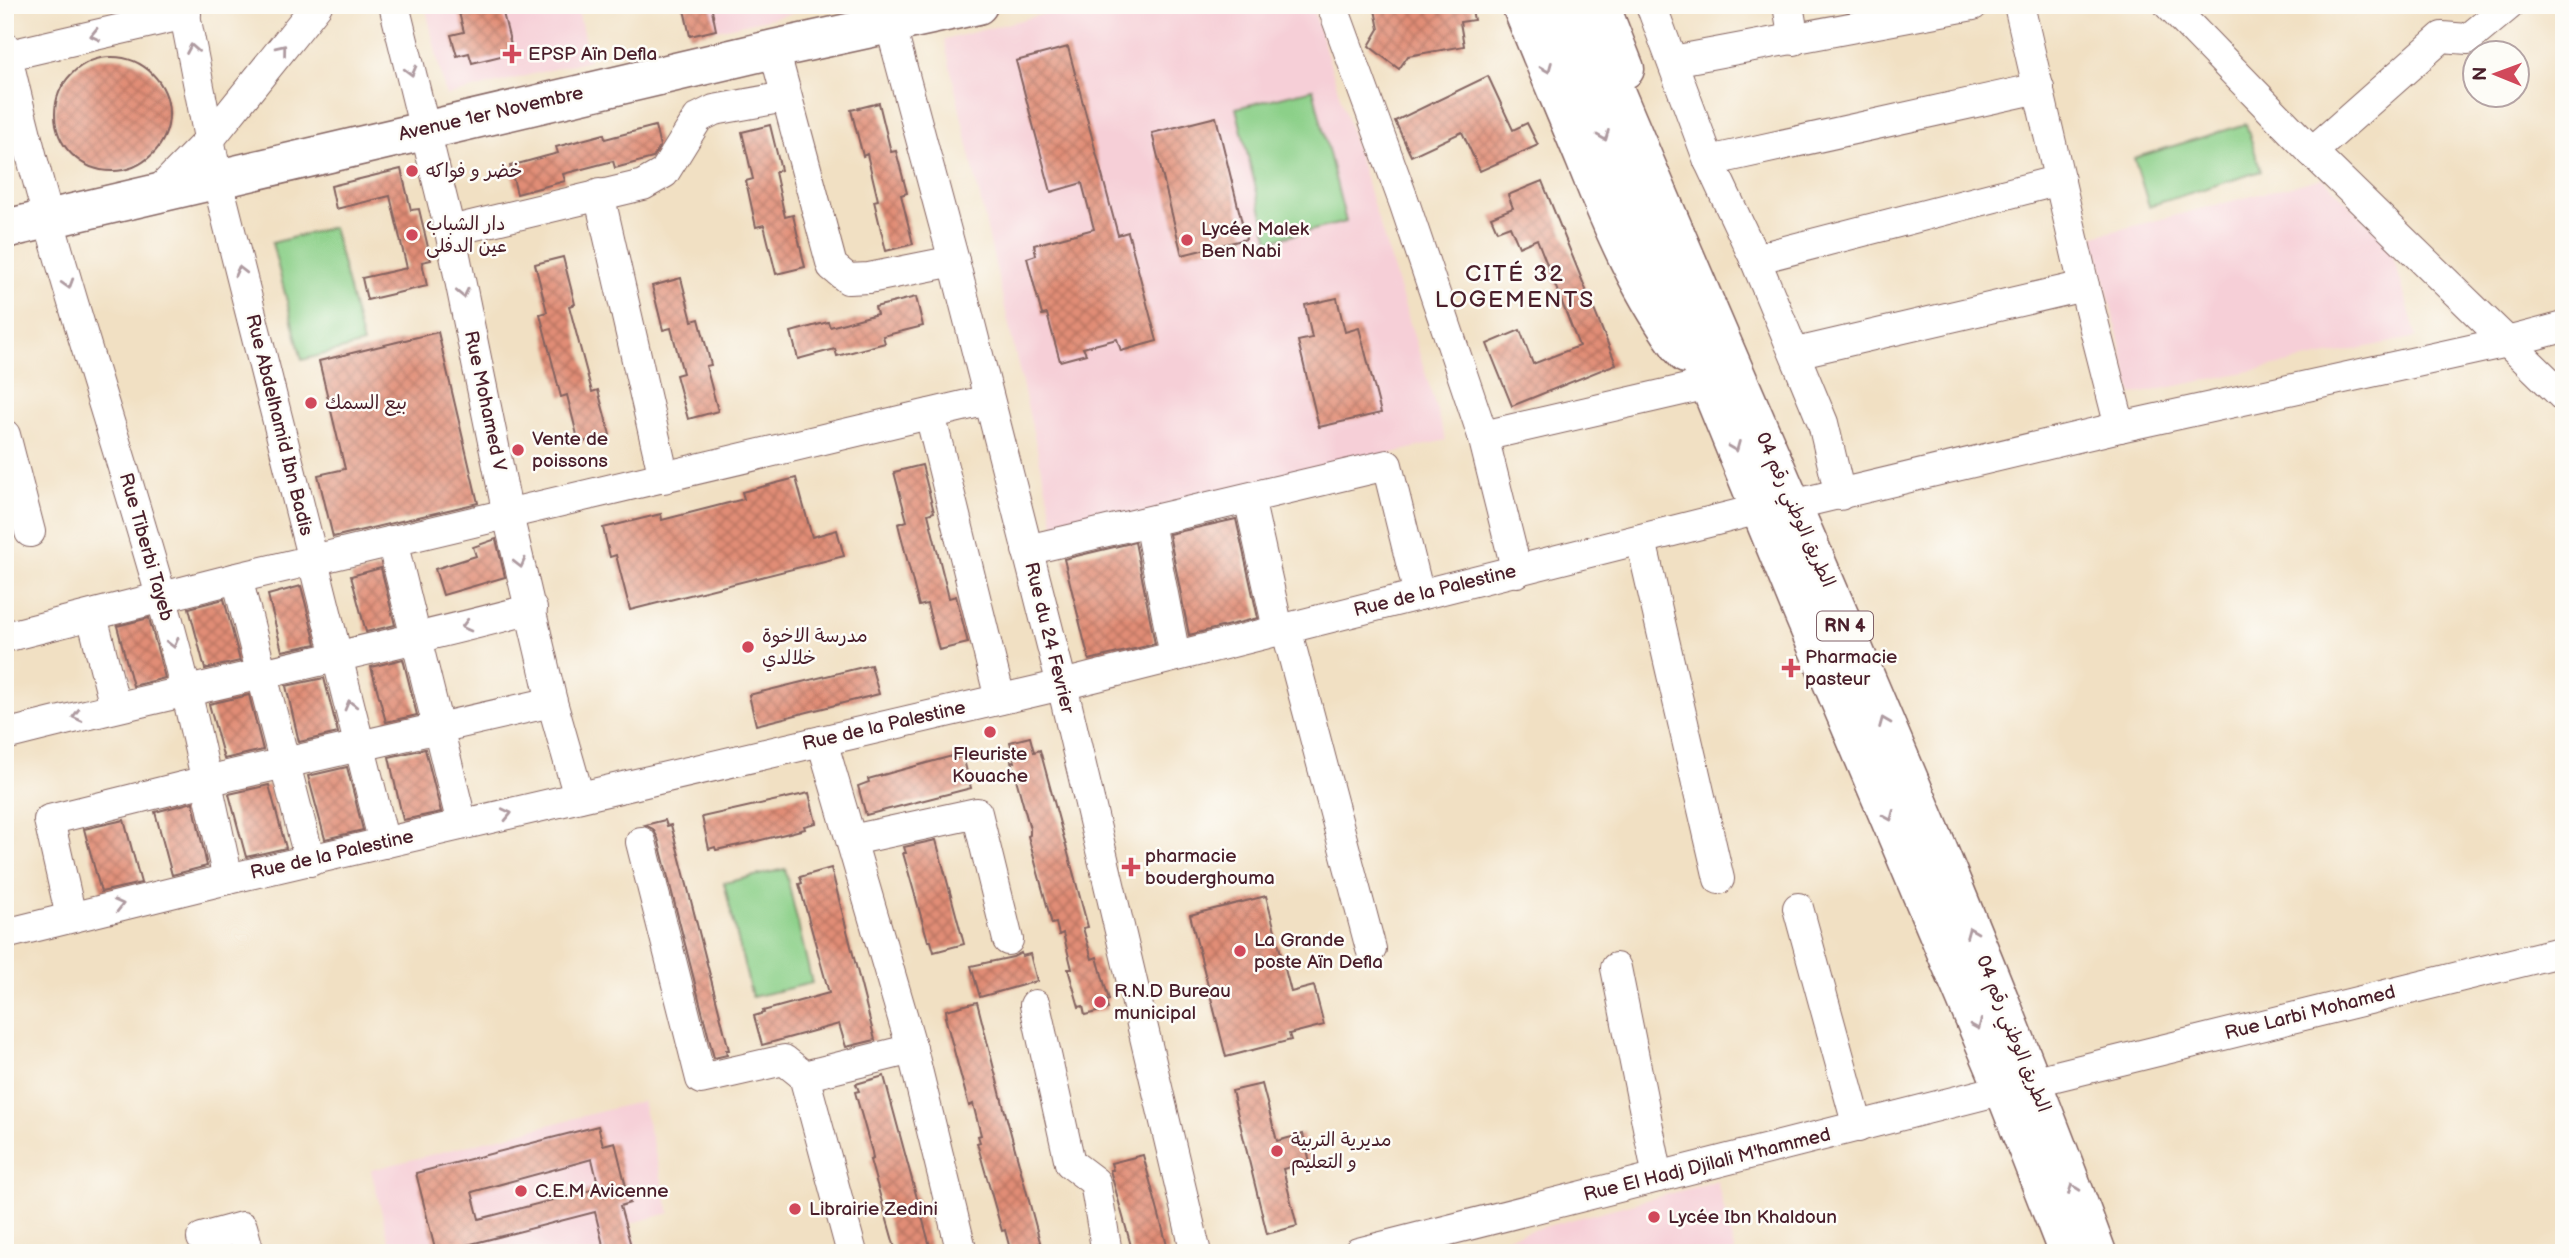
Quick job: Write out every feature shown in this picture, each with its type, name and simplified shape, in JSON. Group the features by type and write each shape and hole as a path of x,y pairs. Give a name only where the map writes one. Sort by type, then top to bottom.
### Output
{"main road":[{"name":"Avenue 1er Novembre","path":"5,229 774,49 888,16 978,5"},
{"name":"RN 4","path":"1521,5 1636,276 1656,310 1709,384"},
{"name":"الطريق الوطني رقم 04","path":"1550,5 1709,384 1776,507 2031,1082 2097,1253"},
{"name":"الطريق الوطني رقم 04","path":"1579,5 1670,226 1752,412 1776,507"},
{"name":"RN 4","path":"1600,5 1722,314 1752,412"},
{"name":"الطريق الوطني رقم 04","path":"2031,1082 2068,1253"}],"street":[{"path":"157,193 208,141 317,5"},
{"name":"Rue Mohamed V","path":"394,5 450,230 508,515 552,702 579,797"},
{"path":"1332,5 1404,202 1483,436 1517,572"},
{"path":"1651,5 1709,161 1796,353 1823,423 1840,495"},
{"path":"1788,5 1794,40"},
{"path":"1673,61 1794,40 1888,13 1973,5"},
{"path":"2020,5 2084,286 2120,427"},
{"path":"2169,5 2312,152 2564,397"},
{"path":"2312,152 2442,37 2468,39 2509,5"},
{"path":"6,53 185,10"},
{"name":"Rue Abdelhamid Ibn Badis","path":"185,10 208,141 384,843"},
{"name":"Rue du 24 Fevrier","path":"888,16 954,261 1062,685 1196,1253"},
{"path":"774,49 832,266 848,279 869,278 954,261"},
{"name":"Rue Tiberbi Tayeb","path":"6,53 49,218 162,598 228,879"},
{"path":"1709,161 2039,88"},
{"path":"450,230 643,185 664,173 698,118 714,110 785,97"},
{"path":"1755,259 2060,180"},
{"path":"599,194 664,478"},
{"path":"1796,353 2084,286"},
{"name":"Rue de la Palestine","path":"5,934 228,879 1062,685 1776,507 1840,495 2120,427 2507,342 2564,327"},
{"path":"1483,436 1709,384"},
{"path":"5,637 237,578 988,400"},
{"path":"930,414 1000,699"},
{"path":"5,435 30,532"},
{"path":"1027,550 1387,465 1419,595"},
{"path":"1249,498 1371,949"},
{"path":"1149,522 1175,656"},
{"path":"1641,540 1719,879"},
{"path":"392,541 462,824"},
{"path":"237,578 310,861"},
{"path":"5,735 115,707 417,639 532,609"},
{"path":"92,616 115,707"},
{"path":"71,917 48,820 552,702"},
{"path":"822,741 912,1049 962,1253"},
{"path":"852,840 977,813 1009,940"},
{"path":"641,842 701,1079 784,1060 804,1076 852,1253"},
{"path":"1798,908 1858,1127"},
{"name":"Rue Larbi Mohamed","path":"2031,1082 2564,951"},
{"path":"1616,968 1658,1177"},
{"path":"1035,1005 1070,1163 1095,1182 1107,1253"},
{"path":"804,1076 912,1049"},
{"name":"Rue El Hadj Djilali M'hammed","path":"1358,1253 2031,1082"},
{"path":"202,1238 242,1227 249,1253"}],"shaded area":[{"name":"EPSP Aïn Defla","path":"425,5 577,5 589,60 446,96"},
{"path":"683,5 831,5 690,36"},
{"name":"Lycée Malek Ben Nabi","path":"1078,5 1312,5 1446,440 1057,537 944,40"},
{"path":"2323,178 2390,245 2417,337 2132,395 2094,236"},
{"name":"C.E.M Avicenne","path":"642,1101 670,1213 631,1223 638,1253 392,1253 371,1170"},
{"name":"Lycée Ibn Khaldoun","path":"1717,1181 1735,1253 1446,1253"}],"green space":[{"path":"1313,89 1346,222 1269,241 1236,108"},
{"path":"2246,124 2261,171 2149,206 2134,158"},
{"path":"333,227 363,344 302,360 272,243"},
{"path":"785,869 812,983 752,997 724,883"}],"building":[{"path":"457,5 501,5 513,53 472,63 469,53 457,56 451,35 464,32"},
{"path":"683,5 711,5 716,30 690,36"},
{"path":"1374,5 1471,5 1474,20 1460,22 1464,46 1408,56 1399,69 1369,46 1379,29"},
{"path":"1068,47 1118,235 1128,232 1157,341 1121,351 1117,339 1083,348 1086,354 1060,361 1047,314 1042,315 1027,258 1036,255 1034,245 1094,229 1082,183 1051,192 1016,61"},
{"path":"112,57 134,62 152,74 164,92 169,114 164,136 152,154 134,166 112,171 90,166 72,154 60,136 55,114 60,92 72,74 90,62"},
{"path":"1488,76 1513,130 1527,123 1538,145 1480,171 1462,132 1411,156 1395,121"},
{"path":"879,103 891,152 896,151 907,193 901,195 913,244 886,251 874,201 878,200 867,154 863,156 851,110"},
{"path":"1216,117 1246,239 1182,255 1152,133"},
{"path":"770,125 781,170 775,172 785,217 793,215 805,267 776,274 764,225 756,227 746,181 753,179 742,132"},
{"path":"655,126 660,146 653,158 615,168 613,161 563,174 565,181 517,194 510,166 558,153 556,147 604,134 605,139"},
{"name":"دار الشباب عين الدفلى","path":"401,169 411,210 419,209 431,260 422,262 427,286 367,300 362,278 407,268 390,196 336,209 331,186"},
{"path":"1542,181 1616,364 1512,406 1487,344 1520,330 1533,364 1579,346 1537,239 1519,247 1510,226 1497,231 1491,217 1513,208 1508,195"},
{"path":"563,257 575,304 569,306 592,392 598,390 610,435 579,443 567,395 561,397 540,314 547,312 535,264"},
{"path":"681,278 692,321 699,319 711,365 706,366 718,411 688,419 676,375 683,373 671,328 663,330 652,286"},
{"path":"916,297 923,326 883,336 885,343 837,356 835,349 798,359 791,332 828,322 830,327 877,314 875,307"},
{"path":"1337,298 1345,332 1359,328 1381,413 1319,427 1298,341 1312,338 1305,305"},
{"path":"438,332 478,503 333,537 318,475 345,469 319,361"},
{"path":"922,465 934,512 928,514 949,598 956,596 968,643 939,650 927,604 919,606 898,524 907,521 894,472"},
{"path":"796,478 812,537 837,530 844,556 630,610 616,555 610,557 603,528 661,514 662,520 744,499 742,492"},
{"path":"1236,519 1258,618 1189,635 1169,534"},
{"path":"496,539 505,577 443,595 435,569 476,556 473,547"},
{"path":"1135,542 1155,644 1089,660 1064,559"},
{"path":"381,568 395,625 366,632 351,576"},
{"path":"301,586 316,644 282,651 268,595"},
{"path":"224,599 240,661 205,669 189,608"},
{"path":"149,618 165,678 133,686 117,626"},
{"path":"403,659 417,715 386,722 371,667"},
{"path":"871,665 879,694 756,725 749,695"},
{"path":"324,678 338,733 299,742 286,686"},
{"path":"249,695 263,750 224,759 209,704"},
{"path":"1030,737 1034,752 1040,750 1088,927 1083,928 1092,959 1097,957 1109,1000 1106,1001 1108,1009 1085,1015 1083,1006 1079,1007 1068,969 1072,969 1063,933 1059,935 1056,923 1052,924 1011,761 1015,762 1010,742"},
{"path":"425,749 441,812 403,820 389,757"},
{"path":"956,755 957,758 963,756 971,788 866,815 858,786 869,782 868,779"},
{"path":"347,767 363,830 325,839 308,776"},
{"path":"269,785 286,848 246,857 229,794"},
{"path":"809,793 816,823 804,826 805,829 757,841 716,850 715,847 709,849 702,817"},
{"path":"193,802 207,866 172,875 155,812"},
{"path":"124,820 141,883 101,892 84,829"},
{"path":"665,820 667,826 671,825 687,885 729,1050 726,1050 727,1055 714,1058 658,838 653,829 645,825"},
{"path":"936,840 964,944 934,952 931,941 928,941 903,853 906,853 904,847"},
{"path":"831,868 875,1040 846,1047 839,1024 762,1045 754,1016 764,1013 763,1011 829,993 799,884 802,883 800,877"},
{"name":"La Grande poste Aïn Defla","path":"1266,896 1291,992 1314,986 1324,1025 1289,1034 1291,1040 1226,1057 1190,915"},
{"path":"1021,953 1022,956 1030,954 1037,981 980,997 971,966"},
{"path":"977,1002 1043,1253 1011,1253 1005,1230 1002,1231 977,1143 980,1142 978,1136 981,1135 973,1104 969,1106 945,1017 946,1010"},
{"path":"884,1076 931,1250 922,1253 900,1253 898,1247 895,1248 870,1160 873,1159 872,1152 855,1092 859,1091 856,1084"},
{"name":"مديرية التربية و التعليم","path":"1262,1084 1277,1141 1303,1134 1310,1162 1283,1169 1297,1226 1267,1234 1232,1091"},
{"path":"598,1126 603,1145 615,1142 630,1203 620,1206 633,1253 605,1253 595,1212 436,1253 416,1173","holes":["592,1159 599,1188 479,1219 472,1192"]},
{"path":"1143,1155 1169,1253 1133,1253 1110,1170 1113,1170 1111,1163"}],"place":[{"name":"EPSP Aïn Defla","path":"512,54"},
{"name":"خضر و فواكه","path":"412,171"},
{"name":"دار الشباب عين الدفلى","path":"412,235"},
{"name":"Lycée Malek Ben Nabi","path":"1187,240"},
{"name":"بيع السمك","path":"311,403"},
{"name":"Vente de poissons","path":"518,450"},
{"name":"مدرسة الاخوة خلالدي","path":"748,647"},
{"name":"Pharmacie pasteur","path":"1791,668"},
{"name":"Fleuriste Kouache","path":"990,732"},
{"name":"pharmacie bouderghouma","path":"1131,867"},
{"name":"La Grande poste Aïn Defla","path":"1240,951"},
{"name":"R.N.D Bureau municipal","path":"1100,1002"},
{"name":"مديرية التربية و التعليم","path":"1277,1151"},
{"name":"C.E.M Avicenne","path":"521,1191"},
{"name":"Librairie Zedini","path":"795,1209"},
{"name":"Lycée Ibn Khaldoun","path":"1654,1217"}],"district":[{"name":"CITÉ 32 LOGEMENTS","path":"1515,287"}]}
